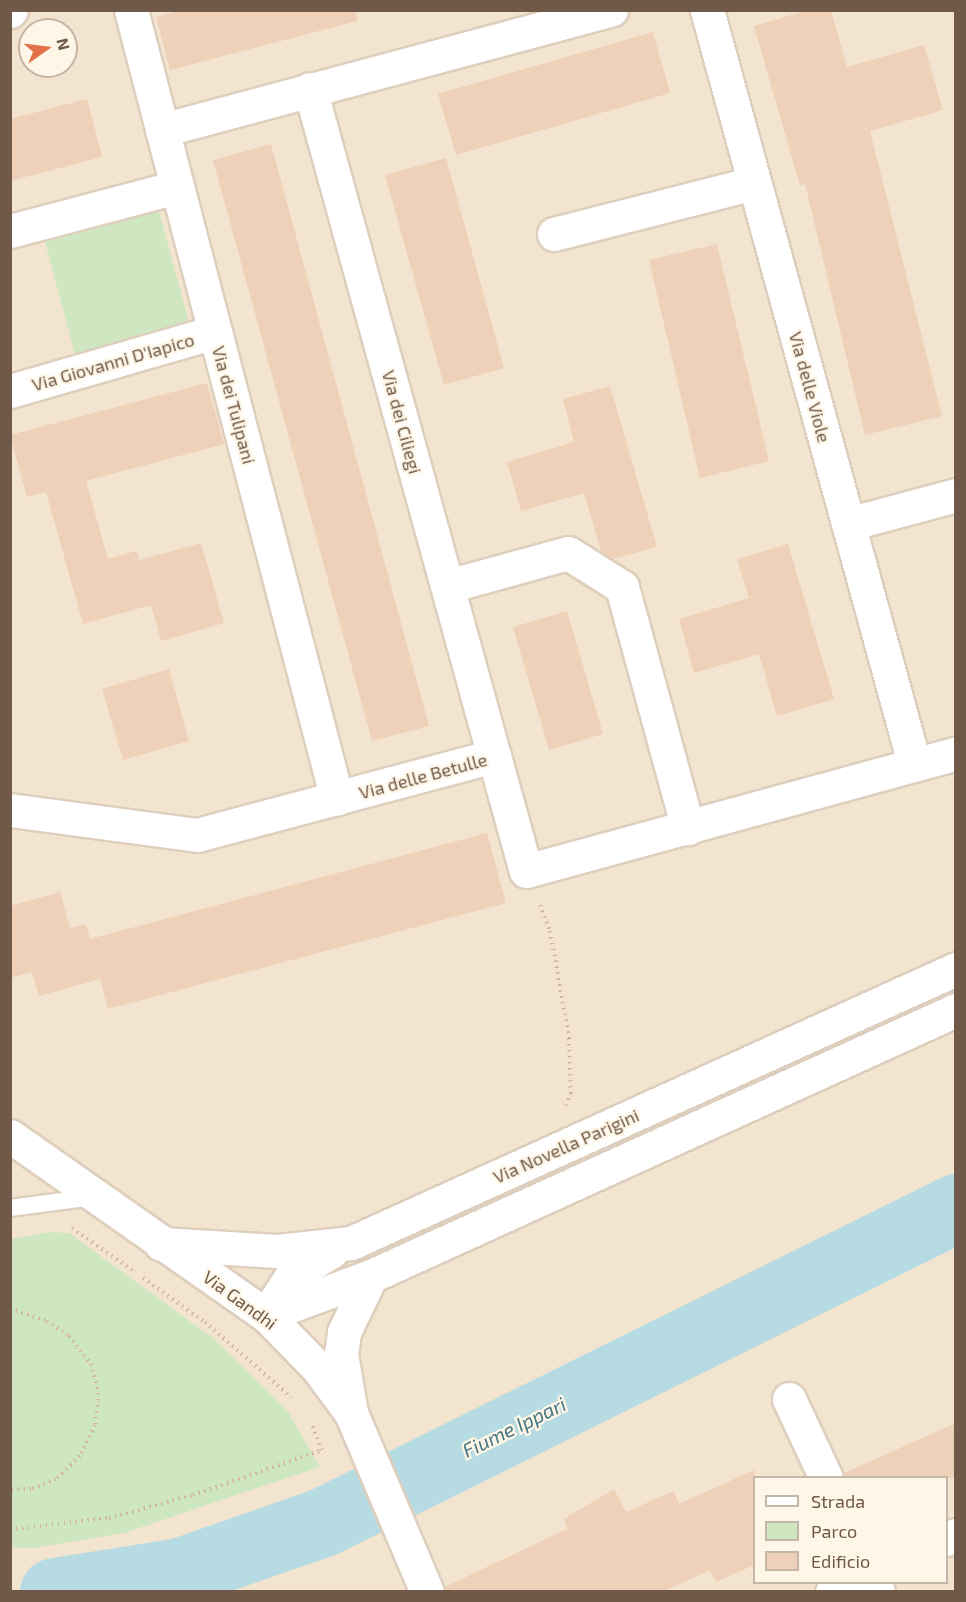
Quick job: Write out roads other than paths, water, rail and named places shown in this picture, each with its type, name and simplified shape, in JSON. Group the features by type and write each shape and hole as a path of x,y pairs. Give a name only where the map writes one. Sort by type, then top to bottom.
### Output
{"street":[{"name":"Via dei Tulipani","path":"131,10 337,799"},
{"path":"162,130 610,10"},
{"name":"Via delle Viole","path":"707,10 914,764"},
{"name":"Via dei Ciliegi","path":"310,89 494,756"},
{"path":"554,234 754,183"},
{"path":"10,231 177,187"},
{"name":"Via Giovanni D'Iapico","path":"10,391 215,332"},
{"path":"848,524 956,495"},
{"path":"447,586 568,554 622,587 688,828 956,753"},
{"name":"Via delle Betulle","path":"12,801 197,835 494,756 526,870 688,828"},
{"name":"Via Novella Parigini","path":"161,1244 279,1251 351,1243 956,969"},
{"name":"Via Novella Parigini","path":"266,1315 371,1276 956,1010"},
{"name":"Via Gandhi","path":"10,1136 93,1197 266,1315 317,1367 351,1413 427,1592"},
{"path":"266,1315 292,1275 307,1262 351,1243"},
{"path":"351,1413 341,1354 344,1332 371,1276"},
{"path":"789,1399 825,1476"},
{"path":"832,1592 848,1584"}],"lane":[{"path":"10,1208 93,1197"}],"waterway":[{"name":"Fiume Ippari","path":"54,1592 180,1572 323,1522 956,1208"}]}
